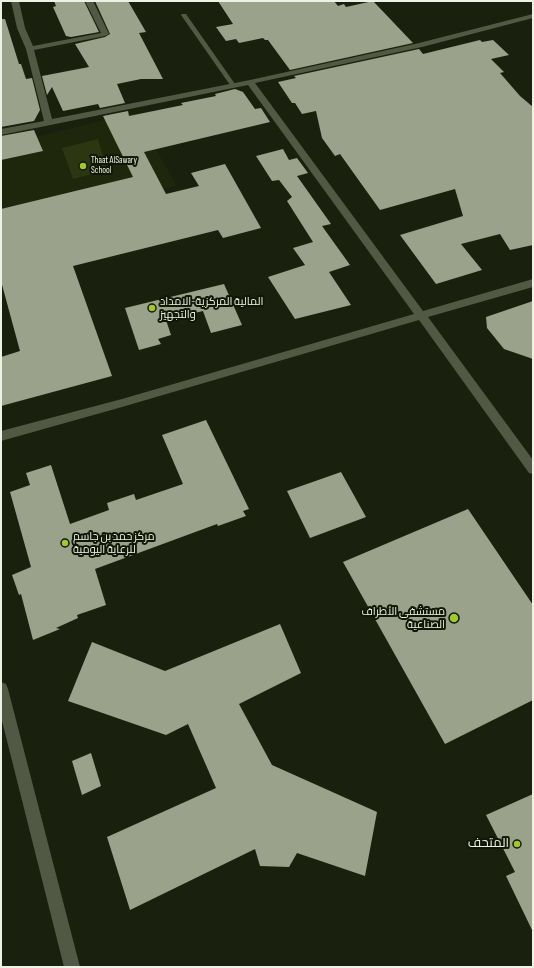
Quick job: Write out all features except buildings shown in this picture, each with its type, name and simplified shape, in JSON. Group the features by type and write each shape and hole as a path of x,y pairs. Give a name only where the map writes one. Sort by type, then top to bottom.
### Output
{"street":[{"path":"15,1 21,28 30,49 48,122"},
{"path":"30,49 105,34 89,1"},
{"path":"1,132 232,84 250,82 419,45 533,16"},
{"path":"250,82 533,469"},
{"path":"1,436 122,403 533,283"},
{"path":"1,689 72,967"}],"lane":[{"path":"184,14 232,84"}],"shaded area":[{"name":"Thaat AlSawary School","path":"135,113 177,186 1,227 1,145"},
{"path":"98,139 107,170 73,179 62,148"}],"place":[{"name":"Thaat AlSawary School","path":"83,166"},
{"name":"المالية المركزية-الامداد والتجهيز","path":"152,308"},
{"name":"مركز حمد بن جاسم للرعاية اليومية","path":"65,543"},
{"name":"مستشفى الأطراف الصناعية","path":"454,618"},
{"name":"المتحف","path":"517,844"}]}
